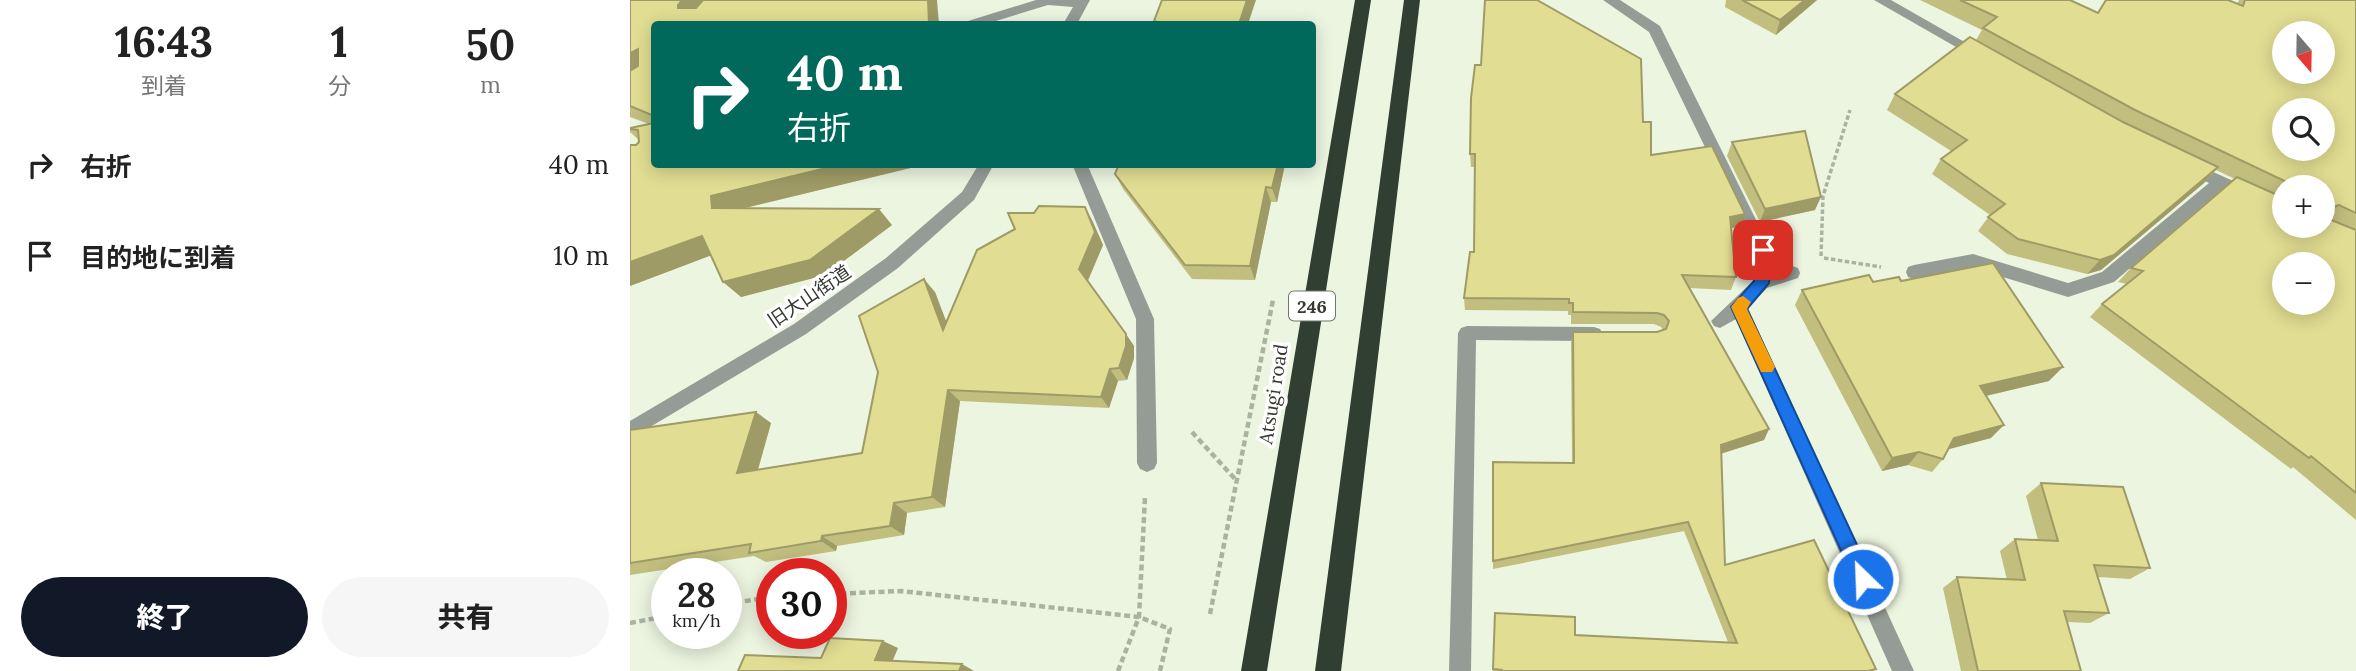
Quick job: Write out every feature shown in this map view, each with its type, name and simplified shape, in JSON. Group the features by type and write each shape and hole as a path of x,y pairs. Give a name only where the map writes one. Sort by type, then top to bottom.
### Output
{"highway":[{"name":"Atsugi road","path":"1254,671 1363,0"},
{"path":"1328,671 1412,0"}],"street":[{"path":"1610,0 1655,29 1763,250 1761,283"},
{"path":"1881,0 1999,66"},
{"path":"983,21 1046,1 1083,2 1072,21"},
{"path":"2174,159 2272,206"},
{"name":"旧大山街道","path":"630,431 800,329 892,263 968,196 985,168"},
{"path":"1081,168 1145,319 1147,463"},
{"path":"1914,272 1973,261 2068,290 2108,277 2220,182"},
{"path":"1720,321 1739,307 1761,283 1793,273"},
{"path":"1739,307 1903,671"},
{"path":"1461,671 1466,333 1614,334"}],"path":[{"path":"1850,110 1823,196 1821,257 1914,272"},
{"path":"1210,614 1273,296"},
{"path":"1192,432 1237,481"},
{"path":"1118,671 1139,617 1147,463"},
{"path":"847,594 901,592 1139,617 1170,629 1160,671"},
{"path":"630,623 651,619"}],"building":[{"path":"630,0 682,0 678,8 696,8 703,0 928,0 929,21 651,21 651,115 630,106 630,71 638,66 638,49 630,53"},
{"path":"1162,0 1247,0 1240,21 1154,21"},
{"path":"1485,0 1537,0 1641,59 1643,122 1651,122 1651,155 1712,146 1745,214 1730,217 1736,277 1682,275 1769,429 1721,445 1725,565 1814,540 1876,669 1493,669 1495,613 1575,617 1575,635 1737,643 1688,522 1493,561 1493,462 1574,463 1573,332 1657,332 1666,329 1669,321 1664,315 1657,313 1573,312 1573,303 1569,303 1569,299 1464,298 1470,252 1474,252 1475,154 1470,154 1471,98 1475,65 1481,65"},
{"path":"1742,0 1805,0 1780,20"},
{"path":"1960,0 2070,0 2098,13 2106,0 2228,0 2243,6 2245,0 2356,0 2356,213 2339,205 2335,206 2335,175 2272,175 2135,110 1983,28 1997,17"},
{"path":"1970,37 2123,122 2218,167 2114,255 2100,260 2018,239 1988,217 2005,204 1941,159 1967,140 1895,94"},
{"path":"651,124 651,168 826,168 711,196 712,208 879,209 810,260 723,282 702,236 630,262 630,145 639,142 638,130 630,128"},
{"path":"1805,131 1821,197 1765,209 1732,142"},
{"path":"1117,168 1277,168 1272,188 1266,187 1250,266 1185,265 1115,174"},
{"path":"2237,177 2272,193 2272,238 2335,238 2335,221 2356,230 2356,493 2311,456 2309,458 2102,304 2143,271 2131,268"},
{"path":"1039,206 1085,207 1095,232 1079,269 1126,334 1126,346 1119,368 1110,369 1101,397 948,390 932,497 894,503 890,526 822,536 821,541 749,553 751,544 630,563 630,430 756,412 737,473 862,453 878,372 859,316 924,279 943,330 977,250 1015,229 1008,213 1034,213"},
{"path":"1993,263 2063,367 1980,386 2004,425 1954,438 1943,459 1919,452 1892,458 1802,290 1869,275 1873,282 1899,277 1901,281"},
{"path":"2041,483 2123,487 2150,568 2094,565 2109,613 2064,611 2081,671 1978,671 1957,577 2025,580 2015,539 2058,541"},
{"path":"847,639 883,641 875,660 962,664 959,671 738,671 745,655 821,658 825,649 847,649"}],"slow traffic":[{"path":"1743,302 1739,307 1766,367"}],"route":[{"path":"1763,250 1761,283 1739,307 1863,579"}]}
